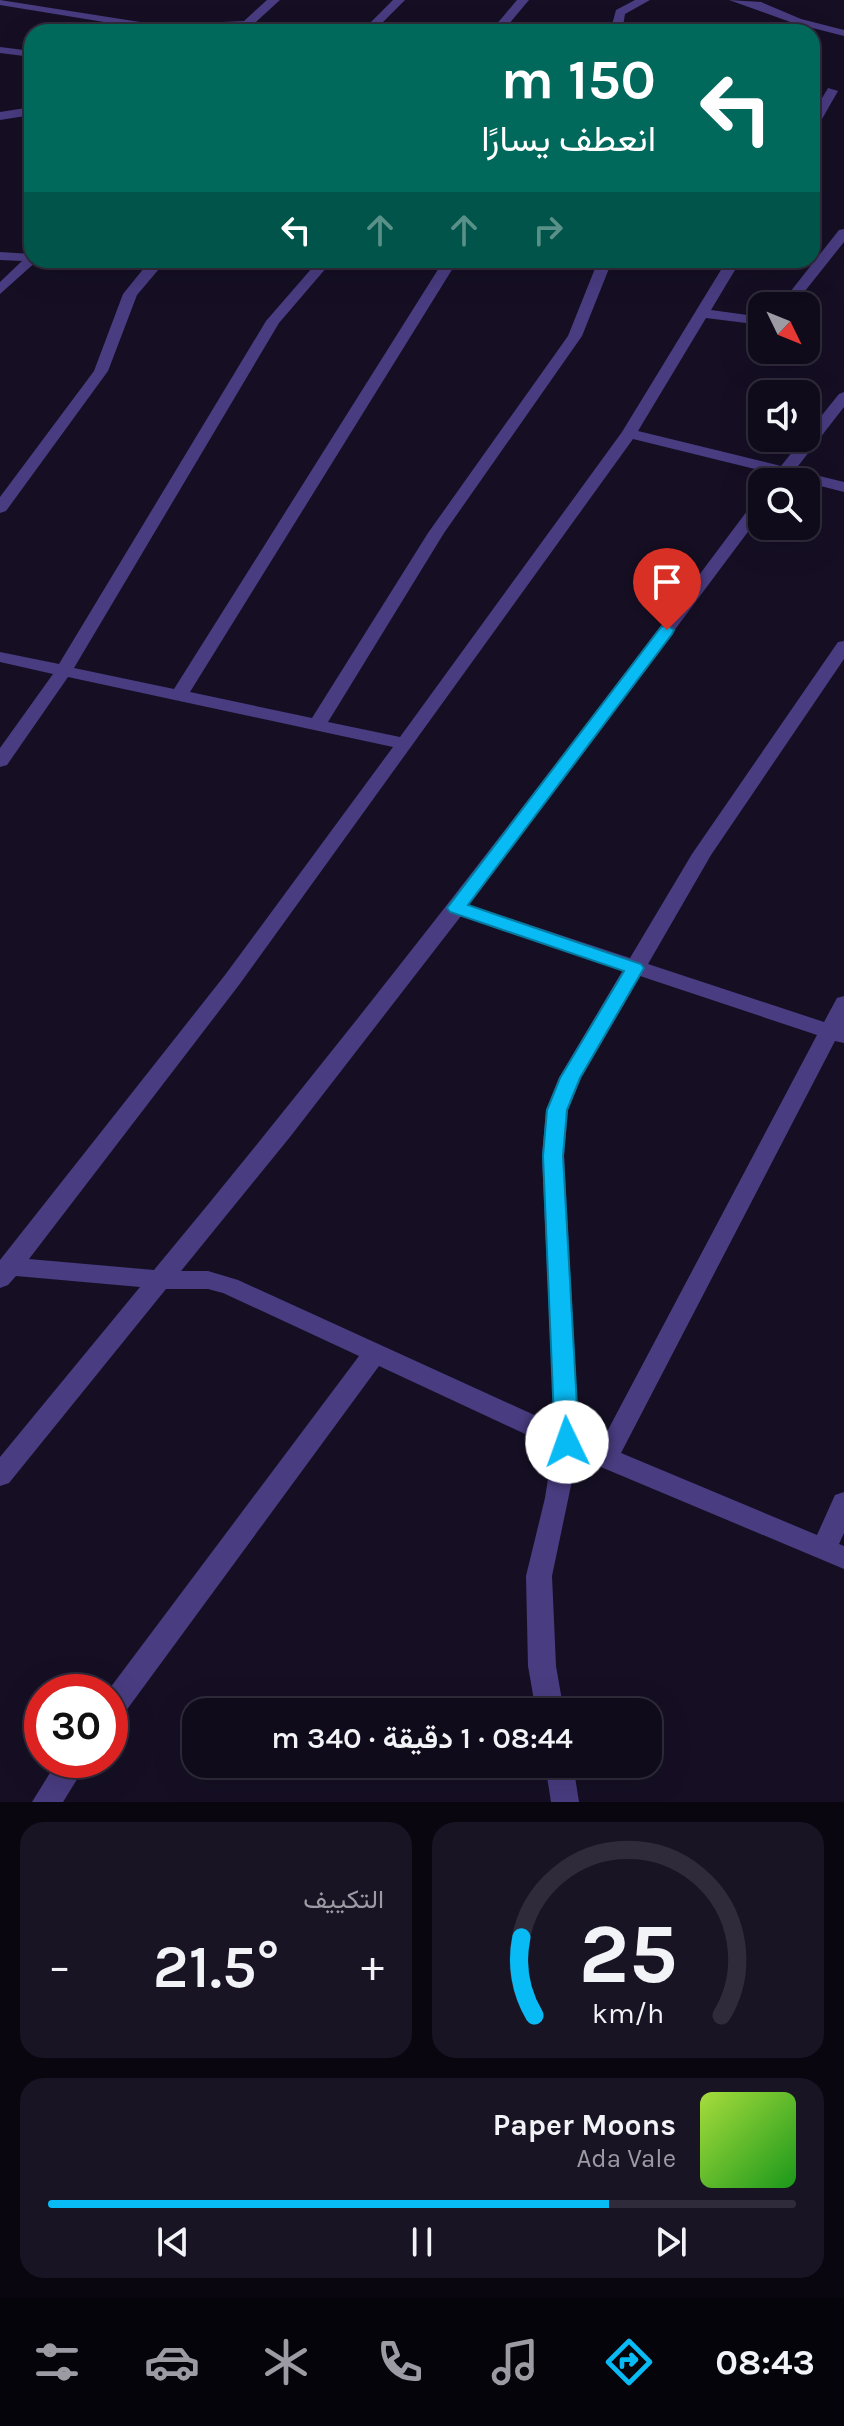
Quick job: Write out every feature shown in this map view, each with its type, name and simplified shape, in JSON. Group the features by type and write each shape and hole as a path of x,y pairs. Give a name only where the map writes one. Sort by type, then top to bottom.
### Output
{"street":[{"path":"247,24 274,0"},
{"path":"375,24 399,0"},
{"path":"503,24 523,0"},
{"path":"618,24 620,12 644,0"},
{"path":"735,0 757,4 809,24"},
{"path":"0,2 135,24"},
{"path":"820,27 844,33"},
{"path":"0,50 24,53"},
{"path":"820,115 838,90"},
{"path":"0,116 24,112"},
{"path":"820,263 844,233"},
{"path":"0,256 24,258"},
{"path":"0,290 24,266"},
{"path":"0,508 101,371 130,294 152,268"},
{"path":"0,761 64,670 273,321 319,268"},
{"path":"178,697 446,268"},
{"path":"316,726 436,533 575,336 602,268"},
{"path":"4,1272 232,980 405,744 629,433 729,268"},
{"path":"797,292 816,268"},
{"path":"702,313 748,319"},
{"path":"788,468 844,397"},
{"path":"629,433 748,468"},
{"path":"820,484 844,487"},
{"path":"0,1475 282,1131 456,908 748,521"},
{"path":"548,1698 542,1666 539,1576 558,1498 567,1442 553,1156 557,1110 570,1078 702,854 844,646"},
{"path":"0,657 405,744"},
{"path":"456,908 836,1034"},
{"path":"605,1459 836,1034 844,1003"},
{"path":"4,1272 208,1280 230,1286 605,1459 834,1553 844,1503"},
{"path":"128,1686 376,1352"},
{"path":"46,1802 63,1778"},
{"path":"561,1778 565,1802"}],"route":[{"path":"567,1442 553,1156 557,1110 570,1078 635,968 456,908 667,630"}]}
